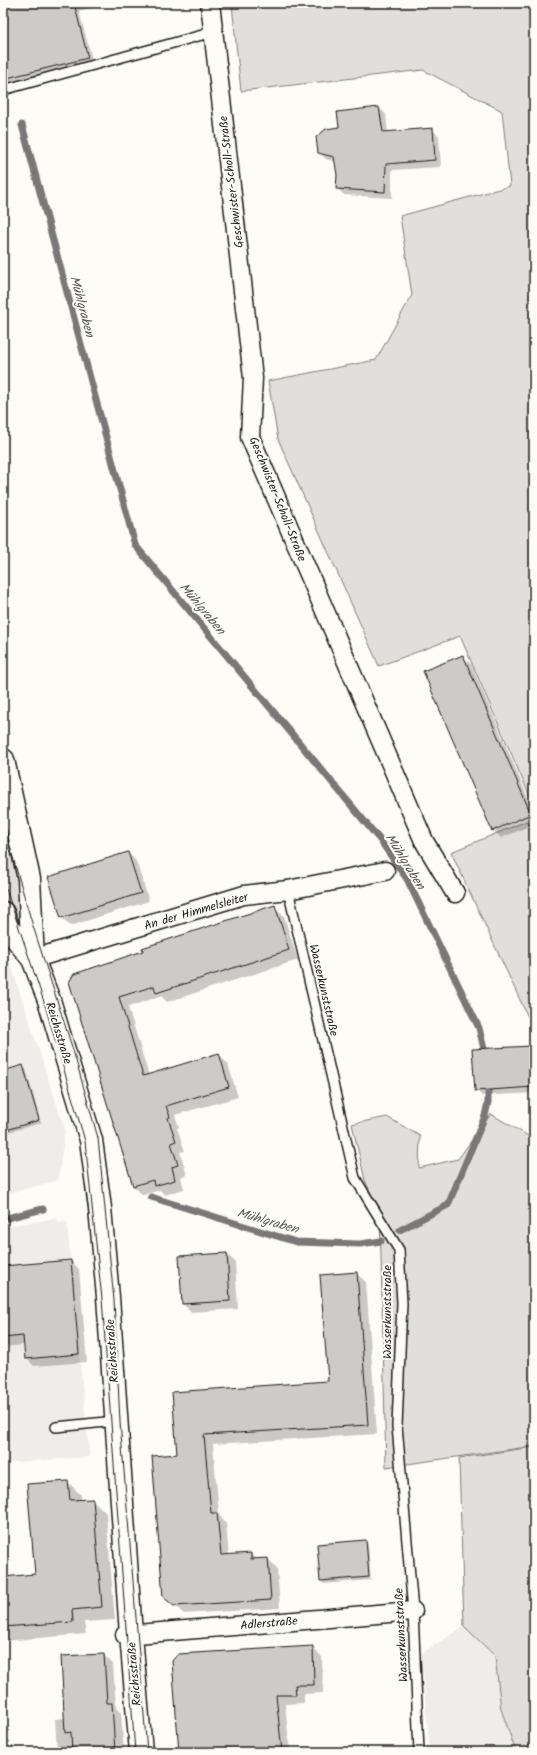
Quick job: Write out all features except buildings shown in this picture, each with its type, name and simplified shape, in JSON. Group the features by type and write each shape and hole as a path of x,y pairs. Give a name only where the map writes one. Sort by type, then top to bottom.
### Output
{"main road":[{"name":"Reichsstraße","path":"3,760 29,880 33,959"},
{"name":"Reichsstraße","path":"3,913 8,928 33,959 49,1000 91,1140 100,1208 116,1420 128,1635 141,1752"}],"street":[{"name":"Geschwister-Scholl-Straße","path":"210,3 254,378 250,437 424,841 455,894"},
{"name":"An der Himmelsleiter","path":"33,959 244,896 288,890 385,871"},
{"name":"Adlerstraße","path":"128,1635 413,1611"}],"lane":[{"path":"3,90 213,32"},
{"name":"Wasserkunststraße","path":"288,890 355,1178 399,1250 402,1303 397,1426 413,1611 419,1752"},
{"path":"56,1427 116,1420"}],"shaded area":[{"path":"240,3 534,3 534,806 460,636 379,666 278,439 268,381 376,360 412,295 400,216 510,186 502,111 423,70 241,91 232,5"},
{"path":"3,778 15,846 23,918 19,927 10,921 3,894"},
{"path":"534,818 534,1030 451,852"},
{"path":"3,941 65,1130 58,1180 3,1195"},
{"path":"491,1114 530,1137 534,1122 534,1446 386,1467 380,1215 365,1180 352,1124 387,1117 420,1136 419,1168 458,1159"},
{"path":"57,1218 58,1223 67,1222 90,1457 3,1463 3,1227"},
{"path":"534,1447 534,1752 516,1752 501,1709 495,1656 464,1626 459,1458"},
{"path":"464,1626 495,1656 501,1709 516,1752 430,1752 421,1654"}],"waterway":[{"name":"Mühlgraben","path":"22,125 135,545 380,840 407,879 479,1028 484,1049"},
{"name":"Mühlgraben","path":"400,1230 448,1205 485,1116 488,1102 488,1090"},
{"name":"Mühlgraben","path":"151,1197 296,1242 360,1244 381,1241"},
{"name":"Mühlgraben","path":"3,1219 43,1209"}],"tram line":[{"path":"3,823 32,923 73,1050 98,1138 114,1300 120,1422 147,1752"},
{"path":"3,880 44,1002 85,1141 102,1299 135,1752"}]}
